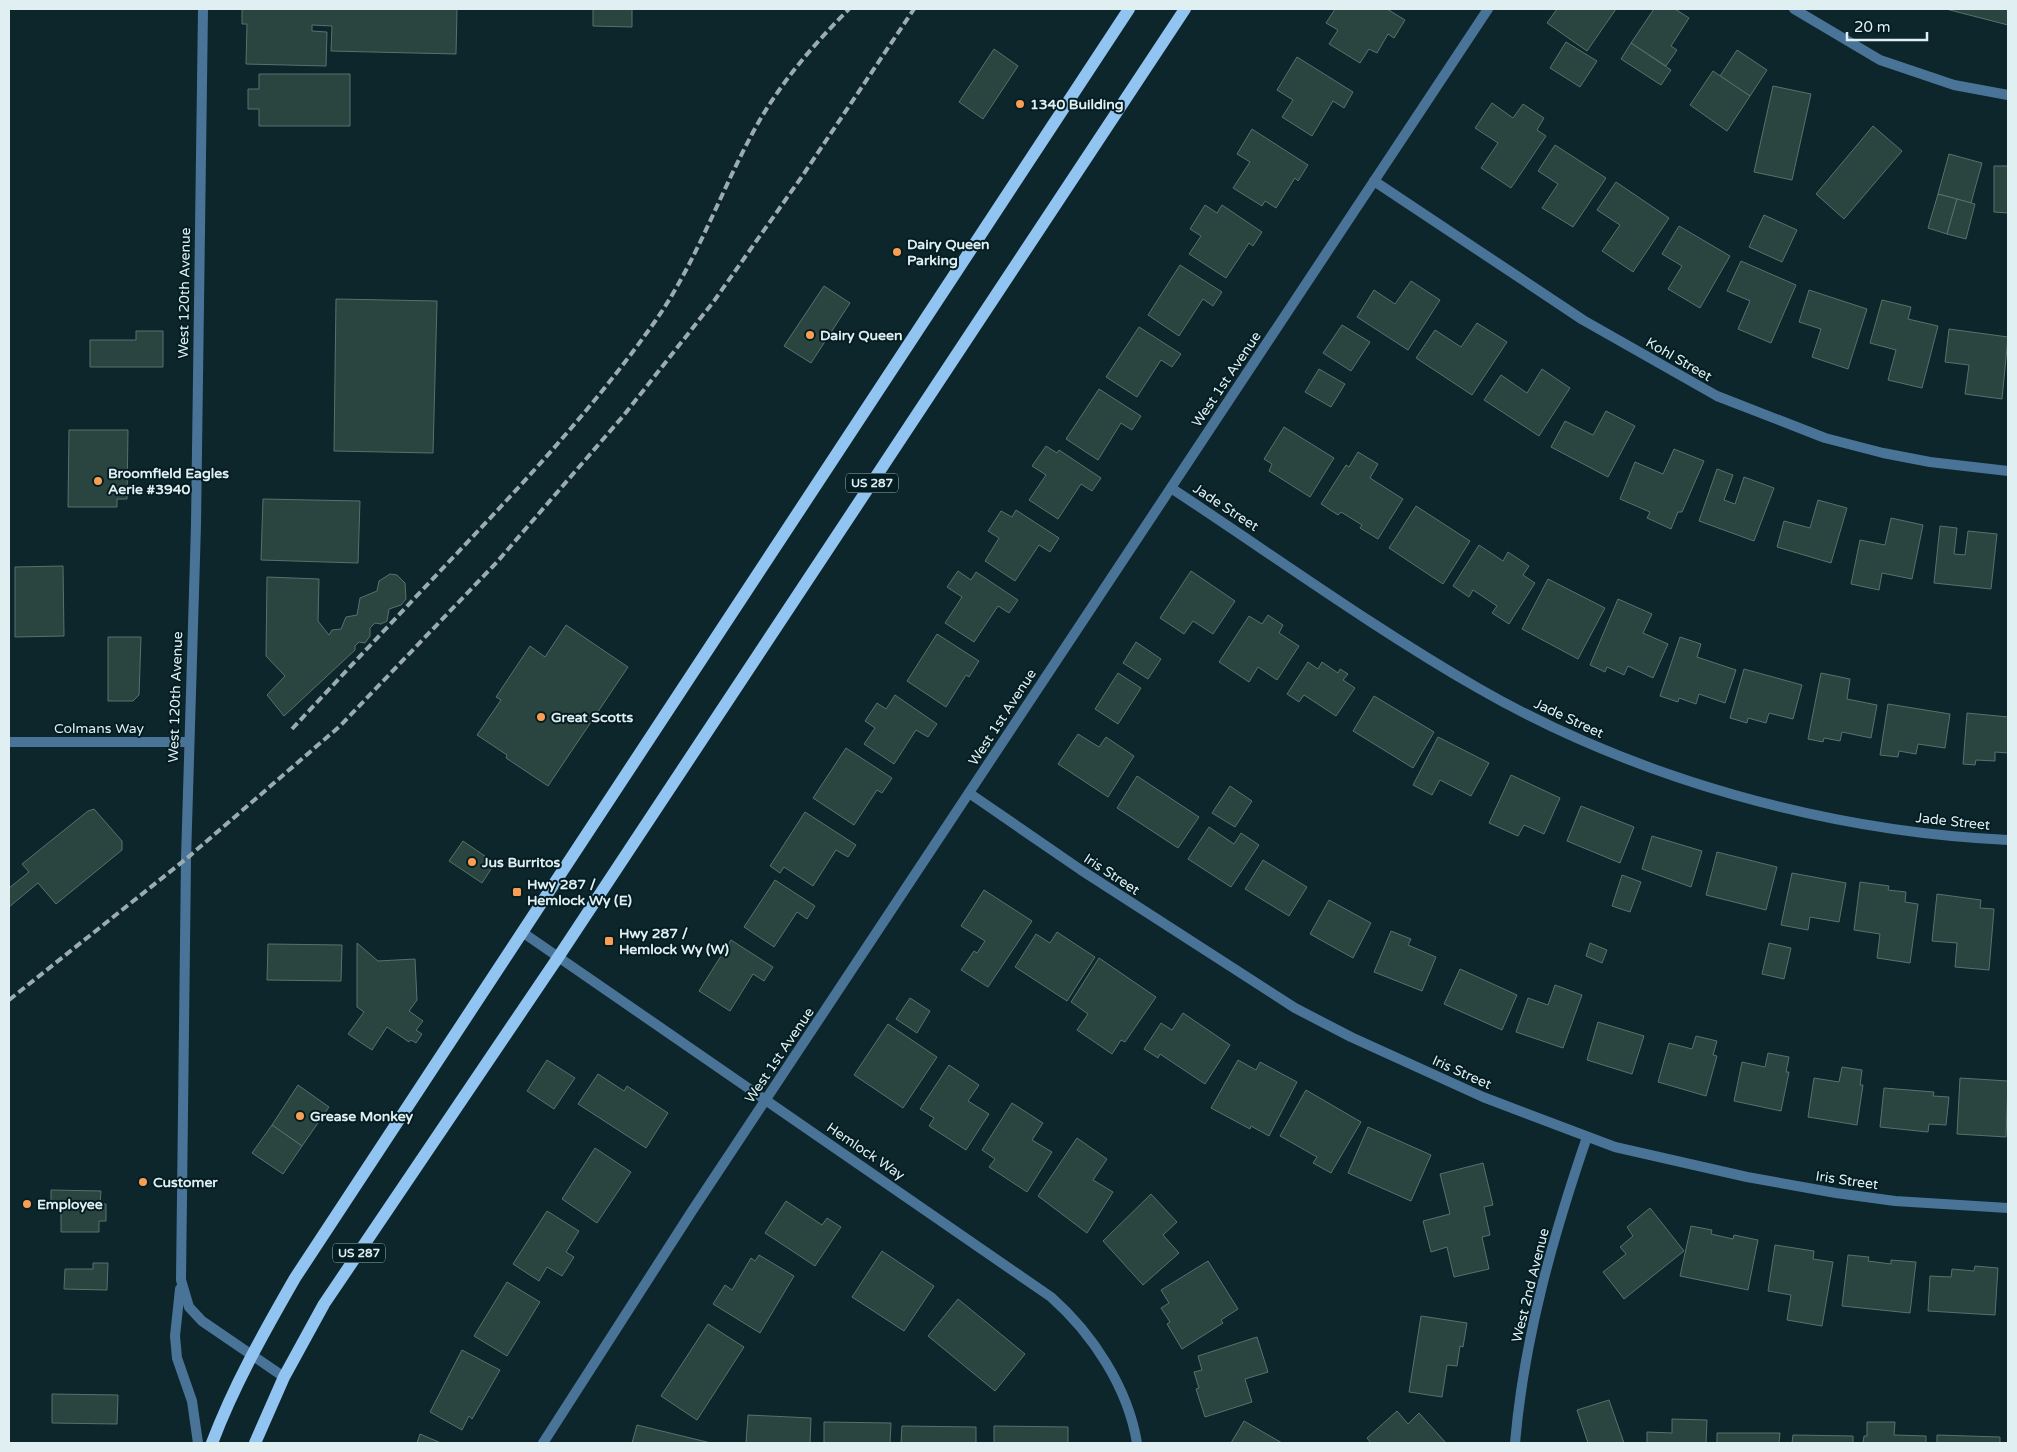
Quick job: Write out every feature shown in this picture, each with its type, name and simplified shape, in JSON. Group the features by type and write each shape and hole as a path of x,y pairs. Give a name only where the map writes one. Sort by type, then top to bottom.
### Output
{"main road":[{"name":"US 287","path":"212,1443 225,1409 250,1355 294,1278 1128,9"},
{"name":"US 287","path":"254,1443 284,1377 324,1304 559,956 1185,9"}],"street":[{"name":"West 120th Avenue","path":"203,9 196,525 188,742 181,1280 189,1308 202,1321 284,1377"},
{"name":"West 1st Avenue","path":"543,1443 766,1099 1488,9"},
{"path":"1794,9 1839,38 1880,60 1954,85 2008,95"},
{"name":"Kohl Street","path":"1374,181 1582,320 1717,396 1825,438 1883,453 1930,462 2008,471"},
{"name":"Jade Street","path":"1171,488 1423,655 1539,720 1601,748 1720,791 1852,823 1967,838 2008,840"},
{"name":"Colmans Way","path":"9,742 188,742"},
{"name":"Iris Street","path":"969,793 1090,876 1295,1008 1351,1037 1483,1097 1615,1147 1747,1177 1836,1193 1905,1201 2008,1208"},
{"name":"Hemlock Way","path":"522,932 1052,1297 1070,1314 1103,1359 1120,1390 1130,1414 1137,1443"},
{"name":"West 2nd Avenue","path":"1515,1443 1521,1388 1539,1298 1570,1187 1587,1137"},
{"path":"181,1280 176,1336 177,1358 192,1400 198,1443"}],"building":[{"path":"242,9 457,9 456,54 331,51 332,26 312,25 312,31 327,32 326,66 246,64 247,24 242,24"},
{"path":"593,9 632,9 632,27 593,26"},
{"path":"1335,9 1387,9 1405,20 1394,38 1388,34 1377,53 1369,49 1360,63 1329,44 1338,30 1326,23"},
{"path":"1557,9 1616,9 1587,51 1547,23"},
{"path":"1654,9 1675,9 1689,18 1671,46 1677,50 1666,66 1631,43"},
{"path":"1946,9 2008,9 2008,25"},
{"path":"1566,42 1597,61 1580,87 1550,68"},
{"path":"1631,43 1671,70 1661,85 1621,59"},
{"path":"994,49 1018,66 983,119 959,102"},
{"path":"1737,50 1767,70 1750,96 1720,76"},
{"path":"1297,57 1353,92 1344,108 1333,101 1312,136 1282,117 1293,100 1277,90"},
{"path":"1713,71 1750,96 1727,131 1690,105"},
{"path":"259,74 350,74 350,126 259,126 259,109 248,109 248,89 259,89"},
{"path":"1773,86 1811,94 1792,180 1754,172"},
{"path":"1492,103 1513,118 1523,104 1544,118 1537,130 1546,136 1511,188 1481,168 1498,143 1475,128"},
{"path":"1873,126 1902,151 1844,219 1816,194"},
{"path":"1252,129 1308,165 1298,181 1295,178 1276,208 1265,201 1262,206 1233,188 1250,162 1237,154"},
{"path":"1555,145 1606,178 1573,227 1542,208 1558,184 1538,171"},
{"path":"1949,154 1982,163 1971,203 1938,194"},
{"path":"1994,166 2008,166 2008,213 1994,212"},
{"path":"1616,182 1669,218 1633,272 1602,251 1620,225 1597,210"},
{"path":"1938,194 1957,199 1947,234 1928,228"},
{"path":"1957,199 1975,204 1966,239 1947,234"},
{"path":"1205,205 1217,213 1222,205 1262,232 1253,246 1249,243 1226,278 1189,254 1201,236 1190,229"},
{"path":"1764,215 1797,230 1782,262 1749,247"},
{"path":"1679,226 1730,256 1700,308 1668,289 1682,266 1662,254"},
{"path":"1741,261 1796,285 1771,343 1738,329 1750,301 1727,291"},
{"path":"1180,265 1222,292 1213,306 1203,299 1179,336 1148,315"},
{"path":"1411,281 1440,300 1408,350 1357,317 1374,290 1395,304"},
{"name":"Dairy Queen","path":"824,286 850,303 811,363 784,346"},
{"path":"1809,290 1867,309 1848,369 1812,357 1821,329 1799,322"},
{"path":"336,299 437,301 433,453 334,451"},
{"path":"1882,300 1911,307 1908,319 1938,326 1922,388 1888,380 1896,350 1870,343"},
{"path":"1477,323 1507,342 1472,395 1416,358 1435,330 1461,347"},
{"path":"1342,325 1370,342 1351,371 1323,353"},
{"path":"1139,327 1181,354 1172,367 1161,360 1137,397 1106,377"},
{"path":"1949,329 2008,337 2002,399 1965,394 1969,365 1945,362"},
{"path":"136,331 163,331 163,367 90,367 90,340 136,340"},
{"path":"1319,369 1345,384 1331,407 1305,392"},
{"path":"1542,369 1570,388 1539,436 1484,400 1501,375 1527,393"},
{"path":"1099,389 1141,416 1132,430 1121,423 1098,460 1066,439"},
{"path":"1606,411 1635,426 1608,477 1551,447 1565,421 1593,435"},
{"path":"1284,427 1334,458 1310,497 1269,471 1272,464 1264,459"},
{"name":"Broomfield Eagles Aerie #3940","path":"69,430 128,430 127,499 117,499 117,507 68,507"},
{"path":"1046,446 1057,453 1059,450 1101,478 1092,491 1081,484 1058,519 1029,500 1046,475 1032,466"},
{"path":"1674,449 1704,461 1682,512 1678,512 1671,529 1647,518 1650,512 1620,499 1635,462 1663,474"},
{"path":"1358,452 1378,464 1370,478 1403,499 1378,539 1360,528 1362,525 1341,512 1338,515 1321,504 1346,465 1349,467"},
{"path":"1717,469 1733,475 1724,500 1735,504 1744,477 1774,488 1754,541 1699,521"},
{"path":"263,499 360,501 358,563 261,560"},
{"path":"1818,500 1847,508 1831,563 1777,547 1784,521 1810,528"},
{"path":"1416,506 1470,541 1443,584 1389,548"},
{"path":"1016,510 1059,538 1050,552 1039,545 1015,581 985,561 999,538 988,531 1001,511 1012,517"},
{"path":"1891,518 1923,525 1912,579 1882,573 1879,590 1851,584 1860,540 1885,545"},
{"path":"1940,526 1957,528 1954,554 1965,555 1968,531 1997,534 1991,589 1934,583"},
{"path":"1479,545 1503,561 1508,552 1529,566 1523,575 1535,583 1509,624 1492,613 1497,606 1473,590 1469,597 1453,586"},
{"path":"63,566 64,636 15,637 15,567"},
{"path":"958,571 971,580 976,572 1018,600 1009,613 998,606 974,642 945,623 962,597 947,587"},
{"path":"1191,571 1235,601 1213,634 1193,621 1184,634 1160,618"},
{"path":"390,574 397,575 405,583 406,599 401,605 389,609 387,621 381,624 375,623 370,628 370,636 365,643 359,642 355,646 355,650 284,716 267,695 285,676 266,656 267,577 319,579 318,621 329,635 332,630 341,629 346,617 357,615 360,598 377,591 379,581"},
{"path":"1548,579 1605,608 1578,659 1522,629"},
{"path":"1618,599 1652,614 1643,633 1668,644 1653,678 1628,666 1624,675 1607,667 1605,672 1590,665"},
{"path":"1268,615 1283,625 1279,633 1299,646 1277,680 1258,667 1249,682 1219,662 1249,616 1262,624"},
{"name":"Great Scotts","path":"566,625 628,667 548,786 506,758 507,755 477,735 501,700 496,697 530,646 545,657"},
{"path":"937,634 979,661 969,677 966,675 946,707 907,681"},
{"path":"108,637 141,637 139,695 133,701 108,701"},
{"path":"1680,637 1701,644 1697,657 1736,670 1725,703 1699,694 1696,704 1679,698 1678,702 1660,696"},
{"path":"1136,642 1161,659 1148,679 1123,663"},
{"path":"1308,662 1318,669 1322,662 1338,673 1340,669 1348,674 1343,680 1355,688 1336,716 1304,695 1299,702 1287,694"},
{"path":"1744,669 1802,685 1793,719 1769,713 1766,723 1748,718 1747,723 1730,718"},
{"path":"1118,673 1141,688 1118,724 1095,709"},
{"path":"1821,673 1850,679 1847,699 1877,705 1871,738 1842,732 1840,741 1824,738 1823,742 1808,739"},
{"path":"895,695 937,724 928,737 916,730 894,764 864,744 875,728 865,721 877,703 886,709"},
{"path":"1374,696 1434,732 1413,768 1353,731"},
{"path":"1888,704 1950,714 1945,748 1918,744 1916,754 1899,751 1898,757 1880,755"},
{"path":"1967,713 2008,717 2008,753 1995,752 1995,761 1976,760 1975,765 1963,764"},
{"path":"1078,734 1099,747 1106,737 1134,756 1108,797 1058,764"},
{"path":"1438,737 1489,763 1471,796 1440,780 1432,795 1413,785"},
{"path":"846,748 892,778 882,793 877,790 854,825 813,798"},
{"path":"1511,775 1560,798 1544,834 1524,825 1518,836 1489,823"},
{"path":"1137,776 1199,817 1178,848 1117,808"},
{"path":"1230,786 1252,801 1235,827 1212,813"},
{"path":"1581,806 1634,827 1620,863 1567,841"},
{"path":"94,809 122,841 122,850 56,904 38,883 9,907 9,888 29,872 22,864 88,811"},
{"path":"805,812 856,845 848,857 836,850 813,886 784,867 780,873 770,866"},
{"path":"1209,827 1234,844 1241,833 1259,845 1231,887 1188,859"},
{"path":"1652,836 1702,851 1691,887 1642,869"},
{"name":"Jus Burritos","path":"463,841 495,863 482,883 449,861"},
{"path":"1717,852 1777,867 1766,910 1706,895"},
{"path":"1263,860 1307,887 1289,916 1245,889"},
{"path":"1792,873 1846,883 1839,922 1810,917 1808,930 1781,925"},
{"path":"1622,875 1641,882 1630,912 1612,906"},
{"path":"775,880 815,906 807,919 797,912 774,947 744,927"},
{"path":"1860,882 1889,886 1888,890 1906,892 1905,902 1918,904 1910,963 1877,958 1880,934 1854,930"},
{"path":"984,890 1032,921 988,987 961,970 974,951 977,953 985,941 961,926"},
{"path":"1937,894 1981,900 1980,908 1994,909 1989,970 1955,967 1957,943 1932,941"},
{"path":"1329,900 1371,923 1353,958 1310,934"},
{"path":"1391,931 1411,939 1408,945 1436,957 1422,991 1374,972"},
{"path":"1057,932 1095,957 1067,1001 1015,967 1036,934 1050,943"},
{"path":"731,940 773,967 764,981 753,974 730,1011 699,991"},
{"path":"357,943 378,961 415,959 417,1000 409,1011 423,1021 416,1030 422,1034 416,1043 411,1040 409,1042 387,1027 372,1050 348,1034 364,1012 357,1007"},
{"path":"1590,943 1607,950 1602,963 1586,956"},
{"path":"1769,943 1791,948 1784,979 1762,974"},
{"path":"268,944 342,945 341,981 267,980"},
{"path":"1099,958 1156,997 1125,1042 1121,1040 1112,1054 1077,1030 1088,1014 1071,1002"},
{"path":"1460,969 1517,995 1502,1030 1444,1004"},
{"path":"1555,985 1582,995 1563,1048 1516,1032 1528,998 1548,1005"},
{"path":"910,998 930,1011 917,1033 896,1019"},
{"path":"1183,1013 1230,1045 1205,1084 1160,1054 1158,1058 1144,1049 1161,1023 1172,1030"},
{"path":"1598,1022 1644,1036 1632,1074 1587,1060"},
{"path":"888,1024 937,1057 903,1108 854,1075"},
{"path":"1696,1036 1717,1041 1713,1055 1717,1056 1706,1096 1658,1082 1669,1043 1692,1049"},
{"path":"1768,1053 1789,1057 1786,1072 1789,1072 1781,1111 1734,1101 1742,1062 1765,1067"},
{"path":"547,1060 575,1078 554,1109 527,1091"},
{"path":"1238,1060 1256,1070 1260,1062 1297,1082 1269,1136 1251,1126 1250,1129 1211,1108"},
{"path":"949,1065 979,1085 968,1101 989,1114 966,1150 929,1126 934,1118 920,1109"},
{"path":"1842,1067 1862,1070 1860,1085 1863,1085 1857,1125 1808,1117 1814,1078 1839,1082"},
{"path":"598,1074 624,1091 627,1086 668,1113 646,1148 578,1104"},
{"path":"1960,1078 2008,1081 2006,1137 1957,1134"},
{"name":"Grease Monkey","path":"298,1085 329,1107 302,1146 272,1125"},
{"path":"1884,1088 1934,1092 1933,1096 1949,1097 1946,1125 1929,1124 1928,1132 1880,1127"},
{"path":"1306,1090 1361,1122 1331,1173 1313,1163 1317,1157 1280,1136"},
{"path":"1012,1103 1043,1123 1032,1140 1052,1152 1027,1192 989,1167 995,1159 982,1150"},
{"name":"Grease Monkey","path":"272,1125 302,1146 283,1174 252,1153"},
{"path":"1368,1127 1431,1155 1411,1201 1348,1173"},
{"path":"1077,1138 1107,1159 1093,1180 1113,1192 1087,1233 1038,1196"},
{"path":"595,1148 631,1172 597,1223 562,1199"},
{"path":"1483,1163 1493,1205 1484,1207 1490,1235 1482,1237 1489,1269 1454,1277 1447,1247 1431,1252 1423,1221 1450,1214 1440,1174"},
{"path":"51,1190 101,1191 100,1204 106,1204 106,1221 99,1221 99,1232 61,1232 61,1208 51,1208"},
{"path":"1151,1194 1177,1222 1163,1235 1179,1253 1143,1285 1103,1241"},
{"path":"786,1201 822,1225 827,1218 841,1227 815,1266 765,1233"},
{"path":"1650,1208 1684,1251 1624,1299 1603,1272 1626,1254 1620,1247 1633,1236 1627,1227"},
{"path":"547,1211 579,1231 566,1252 574,1257 562,1276 547,1267 539,1281 513,1264"},
{"path":"1691,1226 1712,1230 1711,1234 1733,1239 1734,1235 1758,1240 1748,1290 1680,1276"},
{"path":"1775,1245 1814,1251 1813,1259 1833,1262 1822,1326 1787,1320 1791,1295 1768,1291"},
{"path":"882,1251 934,1286 904,1331 852,1297"},
{"path":"759,1255 794,1276 760,1333 713,1304 725,1285 732,1290 751,1258 755,1261"},
{"path":"1848,1255 1869,1257 1868,1261 1891,1264 1891,1260 1916,1262 1910,1313 1842,1306"},
{"path":"1208,1261 1238,1309 1221,1320 1223,1323 1182,1349 1167,1324 1170,1322 1161,1308 1169,1303 1161,1290"},
{"path":"93,1263 108,1263 107,1290 64,1289 65,1269 93,1269"},
{"path":"1975,1266 1998,1268 1995,1315 1928,1311 1930,1276 1951,1277 1952,1269 1974,1271"},
{"path":"507,1282 540,1302 507,1356 474,1336"},
{"path":"958,1299 1025,1354 995,1391 928,1336"},
{"path":"1421,1316 1467,1323 1463,1347 1460,1346 1457,1366 1447,1365 1442,1397 1409,1392"},
{"path":"708,1324 744,1347 697,1420 661,1396"},
{"path":"1257,1337 1268,1372 1245,1379 1252,1402 1205,1417 1196,1389 1199,1388 1194,1372 1202,1370 1198,1356"},
{"path":"462,1350 500,1370 472,1419 469,1416 462,1430 430,1412"},
{"path":"52,1394 118,1395 117,1424 52,1423"},
{"path":"1609,1400 1624,1443 1588,1443 1577,1410"},
{"path":"1397,1411 1408,1424 1419,1413 1446,1443 1371,1443 1367,1438"},
{"path":"748,1415 811,1418 810,1443 746,1443"},
{"path":"1672,1419 1707,1420 1706,1443 1647,1443 1647,1432 1672,1433"},
{"path":"1244,1421 1282,1443 1231,1443"},
{"path":"824,1422 891,1423 890,1443 824,1443"},
{"path":"1867,1422 1895,1422 1894,1435 1926,1436 1926,1443 1863,1443 1864,1436 1867,1436"},
{"path":"637,1425 711,1443 632,1443"},
{"path":"902,1426 976,1427 976,1443 901,1443"},
{"path":"994,1426 1068,1427 1068,1443 994,1443"},
{"path":"1717,1433 1780,1433 1779,1443 1717,1443"},
{"path":"420,1434 441,1443 417,1443"},
{"path":"1793,1435 1853,1436 1853,1443 1792,1443"},
{"path":"1937,1435 2000,1437 2000,1443 1937,1443"}],"railway":[{"path":"292,729 488,521 611,380 656,320 683,276 739,159 761,118 795,69 849,9"},
{"path":"9,1000 186,859 340,726 497,562 624,415 714,301 803,175 914,9"}],"place":[{"name":"1340 Building","path":"1020,104"},
{"name":"Dairy Queen Parking","path":"897,252"},
{"name":"Dairy Queen","path":"810,335"},
{"name":"Broomfield Eagles Aerie #3940","path":"98,481"},
{"name":"Great Scotts","path":"541,717"},
{"name":"Jus Burritos","path":"472,862"},
{"name":"Hwy 287 / Hemlock Wy (E)","path":"517,892"},
{"name":"Hwy 287 / Hemlock Wy (W)","path":"609,941"},
{"name":"Grease Monkey","path":"300,1116"},
{"name":"Customer","path":"143,1182"},
{"name":"Employee","path":"27,1204"}]}
